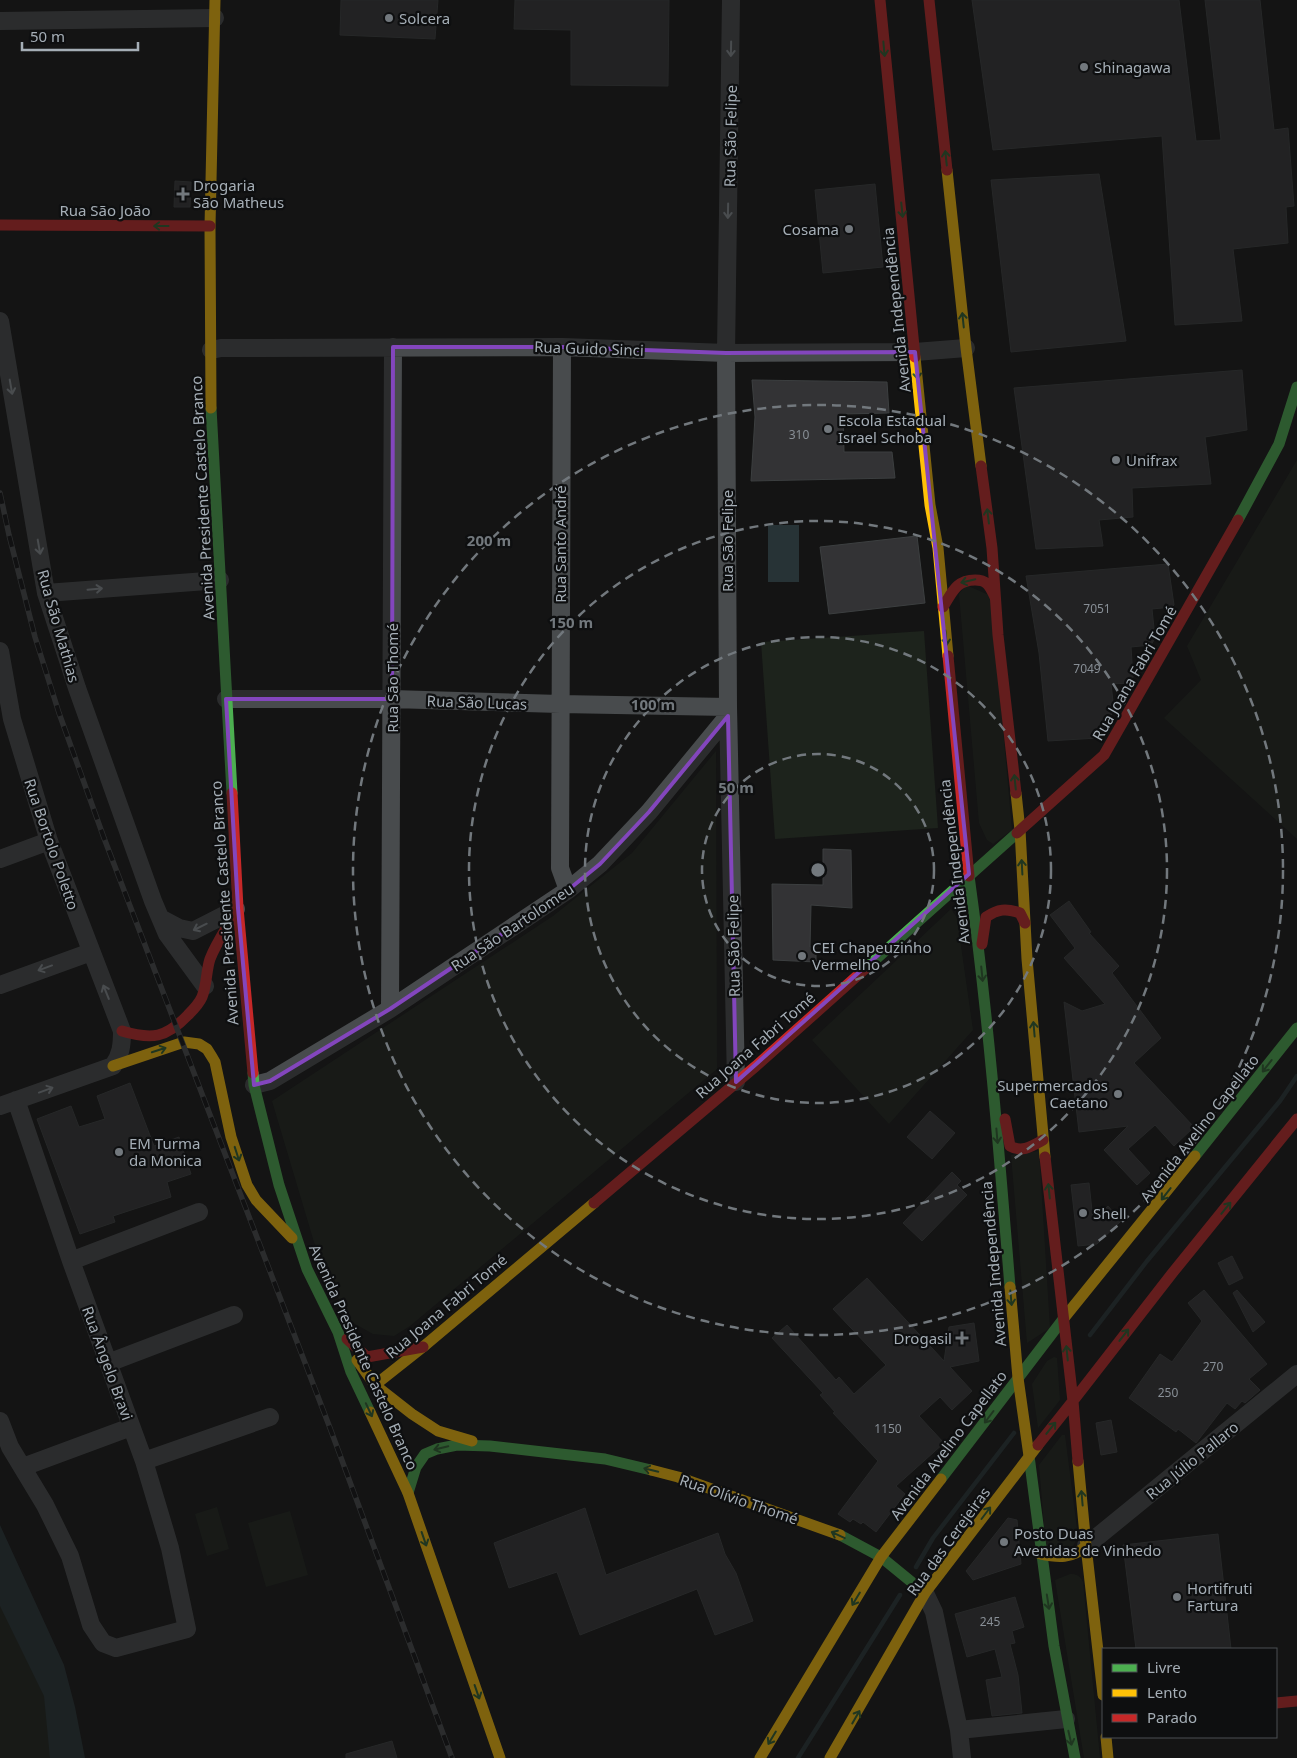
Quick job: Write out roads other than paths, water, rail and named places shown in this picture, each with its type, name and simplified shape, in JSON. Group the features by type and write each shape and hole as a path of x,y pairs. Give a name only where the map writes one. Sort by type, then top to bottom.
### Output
{"main road":[{"name":"Avenida Presidente Castelo Branco","path":"215,0 210,226 211,404 238,908 254,1085 278,1186 307,1269 338,1332 351,1372 408,1493 500,1758"},
{"name":"Avenida Independência","path":"880,0 930,505 938,548 969,874 980,954 1018,1378 1040,1554 1066,1719 1075,1758"},
{"path":"930,0 966,348 992,548 995,597 1020,830 1044,1140 1102,1686"},
{"name":"Rua São João","path":"0,224 210,226"},
{"name":"Rua Joana Fabri Tomé","path":"375,1384 423,1347 736,1082 1104,755 1261,479 1279,444 1297,387"},
{"path":"938,548 953,558"},
{"path":"981,556 992,548"},
{"path":"944,606 955,588 965,580 982,580 989,584 995,597"},
{"path":"122,1031 140,1037 159,1036 180,1023 200,1002 205,986 209,960 238,908"},
{"path":"980,954 986,917 992,912 999,908 1012,910 1020,913 1026,923"},
{"name":"Avenida Avelino Capellato","path":"760,1758 881,1558 1064,1318 1150,1214 1297,1028"},
{"path":"113,1066 184,1042 195,1042 204,1045 215,1062 231,1137 247,1184 256,1200 299,1246"},
{"path":"992,1082 1000,1099 1010,1146 1015,1150 1022,1150 1044,1140"},
{"path":"1072,1401 1169,1277 1297,1119"},
{"path":"338,1332 367,1357 423,1347"},
{"path":"338,1332 375,1384 412,1414 449,1435 490,1446"},
{"path":"405,1377 406,1372 423,1347"},
{"path":"351,1372 366,1383 375,1384"},
{"path":"404,1390 405,1398 412,1414"},
{"name":"Rua das Cerejeiras","path":"830,1758 925,1594 1072,1401"},
{"path":"408,1493 416,1468 425,1454 437,1449 457,1445 490,1446"},
{"name":"Rua Olívio Thomé","path":"490,1446 605,1459 678,1477 836,1533 881,1558 925,1594"},
{"path":"1040,1554 1057,1558 1079,1553 1086,1546"},
{"path":"1076,1569 1089,1574"},
{"path":"1045,1583 1056,1574"},
{"path":"1277,1703 1297,1701"},
{"path":"1106,1740 1106,1758"}],"street":[{"name":"Rua São Felipe","path":"731,0 726,353 728,711 736,1082"},
{"path":"0,21 216,18"},
{"name":"Rua São Mathias","path":"0,321 46,593 80,697 153,901 167,934 205,986"},
{"name":"Rua Guido Sinci","path":"211,350 221,348 562,346 726,353 915,352 966,348"},
{"name":"Rua Santo André","path":"562,346 560,868 568,890"},
{"name":"Rua São Thomé","path":"390,1010 393,347"},
{"path":"46,593 220,580"},
{"name":"Rua Bortolo Poletto","path":"0,651 12,719 49,841 122,1031"},
{"name":"Rua São Lucas","path":"226,699 392,699 728,711"},
{"name":"Rua São Bartolomeu","path":"254,1085 270,1081 390,1010 568,890 600,864 649,812 728,711"},
{"path":"0,859 49,841"},
{"path":"162,919 179,928 193,931 238,908"},
{"path":"0,985 91,952"},
{"path":"8,1103 113,1066 119,1058 121,1051 122,1031"},
{"name":"Rua Ângelo Bravi","path":"8,1103 71,1261 144,1460 170,1548 187,1629 116,1648 103,1643 91,1625 70,1556 45,1504 23,1467"},
{"path":"71,1261 199,1212"},
{"path":"108,1363 234,1315"},
{"name":"Rua Júlio Pallaro","path":"1086,1546 1297,1374"},
{"path":"144,1460 270,1417"},
{"path":"0,1422 10,1446 23,1467 131,1427"},
{"name":"Rua Olívio Thomé","path":"925,1594 934,1612 959,1730 962,1758"},
{"path":"906,1629 923,1630 939,1635"},
{"path":"959,1730 1066,1719"}],"waterway":[{"path":"1090,1335 1147,1261 1280,1101 1297,1076"},
{"path":"916,1567 933,1538 1014,1433"},
{"path":"798,1758 900,1595"}],"railway":[{"path":"0,493 35,637 59,713 104,838 330,1428 452,1758"}],"place":[{"name":"Solcera","path":"389,18"},
{"name":"Shinagawa","path":"1084,67"},
{"name":"Drogaria São Matheus","path":"183,194"},
{"name":"Cosama","path":"849,229"},
{"name":"Escola Estadual Israel Schoba","path":"828,429"},
{"name":"Unifrax","path":"1116,460"},
{"name":"CEI Chapeuzinho Vermelho","path":"802,956"},
{"name":"Supermercados Caetano","path":"1118,1094"},
{"name":"EM Turma da Monica","path":"119,1152"},
{"name":"Shell","path":"1083,1213"},
{"name":"Drogasil","path":"962,1338"},
{"name":"Posto Duas Avenidas de Vinhedo","path":"1004,1542"},
{"name":"Hortifruti Fartura","path":"1177,1597"}]}
